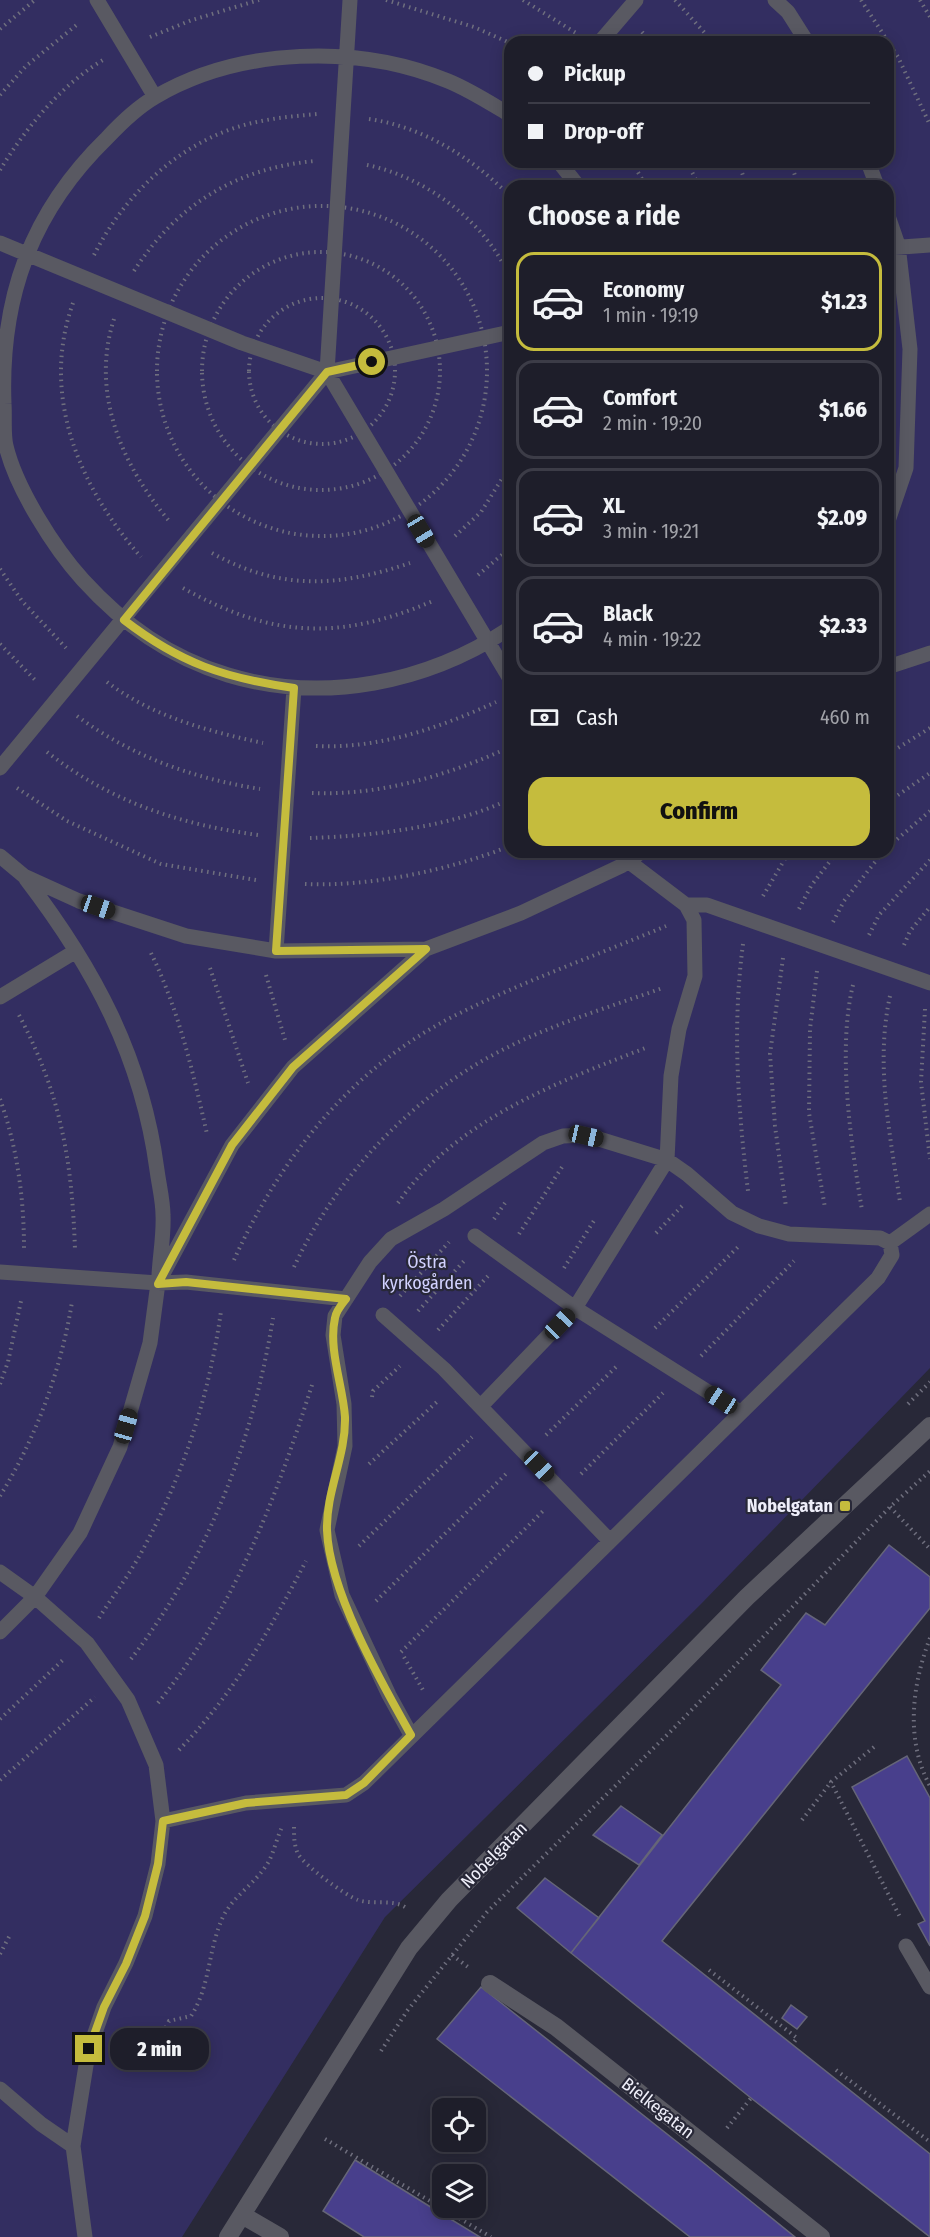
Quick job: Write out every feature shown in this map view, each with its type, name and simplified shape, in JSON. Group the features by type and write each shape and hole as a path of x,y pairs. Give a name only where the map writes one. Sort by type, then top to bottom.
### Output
{"street":[{"name":"Nobelgatan","path":"228,2237 409,1948 449,1899 747,1597 930,1426"},
{"name":"Bielkegatan","path":"490,1984 556,2028 821,2237"},
{"path":"242,2215 280,2237"}],"lane":[{"path":"350,0 327,372 504,669"},
{"path":"605,36 636,0"},
{"path":"776,0 788,12 803,36"},
{"path":"100,5 155,97"},
{"path":"504,112 447,81 402,66 346,56 267,58 222,69 155,97 119,126 85,159 63,186 25,254 9,313 4,343 3,446 38,520 83,580 124,620 169,652 201,667 262,684 294,688 363,686 435,667 488,642 504,632"},
{"path":"564,168 573,180"},
{"path":"0,243 242,343 327,372 504,333"},
{"path":"894,246 930,245"},
{"path":"894,252 910,349 906,468 894,503"},
{"path":"0,768 327,372"},
{"path":"894,665 930,653"},
{"path":"276,951 294,688"},
{"path":"0,856 24,876 79,901 200,939 276,951 426,949 521,913 632,858"},
{"path":"481,1406 575,1308 667,1160 671,1076 679,1029 695,976 694,920 686,905 620,858"},
{"path":"0,1632 34,1597 80,1533 120,1447 150,1343 164,1215 149,1125 132,1062 102,992 24,876"},
{"path":"686,905 706,906 930,983"},
{"path":"158,1284 232,1145 293,1067 426,949"},
{"path":"4,994 76,951"},
{"path":"411,1735 355,1627 342,1595 328,1538 328,1514 345,1446 344,1404 333,1335 335,1316 370,1262 391,1239 444,1209 543,1143 563,1136 586,1136 667,1160 732,1213 754,1224 789,1234 880,1238 890,1243"},
{"path":"890,1243 930,1214"},
{"path":"478,1239 575,1308 740,1412"},
{"path":"163,1821 246,1803 346,1795 364,1783 878,1278 892,1255 890,1243"},
{"path":"0,1272 158,1284 186,1282 346,1299"},
{"path":"383,1315 458,1383 609,1540"},
{"path":"0,1572 34,1597 87,1643 128,1700 157,1772 163,1821 158,1864 145,1916 126,1964 104,2007 89,2049 73,2146 85,2237"},
{"path":"906,1946 930,1987"},
{"path":"0,2089 41,2124 73,2146"}],"path":[{"path":"0,29 35,0"},
{"path":"386,0 474,27 504,40"},
{"path":"523,0 556,18 580,36"},
{"path":"675,0 708,36"},
{"path":"861,0 884,36"},
{"path":"920,0 930,17"},
{"path":"0,95 26,66 100,5"},
{"path":"894,51 930,125"},
{"path":"504,190 486,172 454,149 373,120 321,114 250,123 188,149 143,186 106,230 82,278 66,323 61,391 64,418 78,460 90,487 125,539 142,559 162,574 216,607 244,618 272,625 305,628 373,624 457,591 504,553"},
{"path":"504,268 491,245 473,225 434,193 413,182 370,166 324,160 286,163 233,180 208,195 161,235 144,257 123,295 111,330 106,382 114,426 135,474 154,503 173,525 191,538 226,561 256,573 309,582 341,581 375,575 410,563 458,533 481,512 504,476"},
{"path":"0,568 22,601 39,621 86,666"},
{"path":"0,644 57,700"},
{"path":"894,750 930,728"},
{"path":"894,798 930,773"},
{"path":"15,786 67,820 161,864 201,873 280,883 361,882 408,874 504,848"},
{"path":"894,842 930,811"},
{"path":"754,1224 743,1149 735,1042 742,954 744,931 786,858"},
{"path":"789,1234 775,1126 770,1054 775,1006 793,922 811,886 832,858"},
{"path":"829,1235 809,1113 810,1029 817,973 826,935 844,901 878,858"},
{"path":"866,1237 846,1076 851,1000 860,960 879,915 930,860"},
{"path":"904,1233 882,1070 885,1021 896,972 910,932 930,906"},
{"path":"135,919 168,990 193,1068 214,1176"},
{"path":"200,939 257,1112"},
{"path":"257,949 293,1067"},
{"path":"0,1496 14,1474 47,1399 69,1321 74,1278 74,1205 70,1163 61,1119 42,1062 4,994"},
{"path":"926,1003 921,1082 930,1159"},
{"path":"393,1211 420,1178 470,1133 503,1112 561,1082 651,1046 679,1029"},
{"path":"0,1099 21,1188 24,1221 22,1274 15,1333 0,1384"},
{"path":"551,1172 560,1168"},
{"path":"401,1329 478,1239 510,1197"},
{"path":"652,1236 683,1206 689,1212"},
{"path":"551,1289 596,1218"},
{"path":"383,1315 449,1242 464,1234 478,1239"},
{"path":"730,1242 748,1250"},
{"path":"376,1601 738,1247"},
{"path":"787,1259 805,1261"},
{"path":"401,1652 682,1375 795,1260"},
{"path":"139,1726 203,1641 237,1583 267,1514 315,1376 333,1335"},
{"path":"366,1466 458,1383"},
{"path":"360,1546 492,1418"},
{"path":"376,2060 407,2011 487,1911 671,1731 890,1507 930,1471"},
{"path":"890,1507 930,1549"},
{"path":"157,1772 207,1721 242,1675 271,1629 309,1555 328,1538"},
{"path":"930,1638 918,1670 914,1723 917,1756 930,1786"},
{"path":"801,1820 831,1782 874,1747"},
{"path":"831,1782 903,1922 906,1946"},
{"path":"295,1799 294,1841 303,1860 358,1899 400,1904 405,1907"},
{"path":"89,2049 152,2055 169,2021 191,2016 198,2006 207,1980 222,1919 233,1901 269,1862 295,1799"},
{"path":"0,1954 11,1933"},
{"path":"709,1970 797,2038 792,2045"},
{"path":"836,2070 930,2142"},
{"path":"722,2134 751,2098"},
{"path":"318,2149 331,2129"},
{"path":"325,2139 491,2237"}],"green space":[{"name":"Östra kyrkogården","path":"0,0 930,0 930,1368 701,1604 385,1917 182,2237 0,2237"}],"building":[{"path":"889,1545 930,1577 930,1608 662,1941 930,2154 930,2237 751,2098 571,1953 781,1685 761,1670 806,1613 825,1625"},
{"path":"907,1756 930,1798 930,1946 918,1924 925,1921 852,1787"},
{"path":"621,1806 662,1835 639,1865 593,1835"},
{"path":"545,1878 599,1918 571,1953 517,1908"},
{"path":"481,1987 795,2237 690,2237 437,2039"},
{"path":"791,2005 807,2017 797,2029 782,2018"},
{"path":"355,2160 432,2207 432,2218 449,2218 480,2237 364,2237 323,2211"}],"place":[{"name":"Nobelgatan","path":"845,1506"}],"route":[{"path":"89,2049 104,2007 126,1964 145,1916 158,1864 163,1821 246,1803 346,1795 364,1783 411,1735 355,1627 342,1595 328,1538 328,1514 345,1446 344,1404 333,1335 335,1316 346,1299 186,1282 158,1284 201,1199 232,1145 293,1067 426,949 276,951 294,688 262,684 201,667 169,652 124,620 327,372 372,362"}]}
